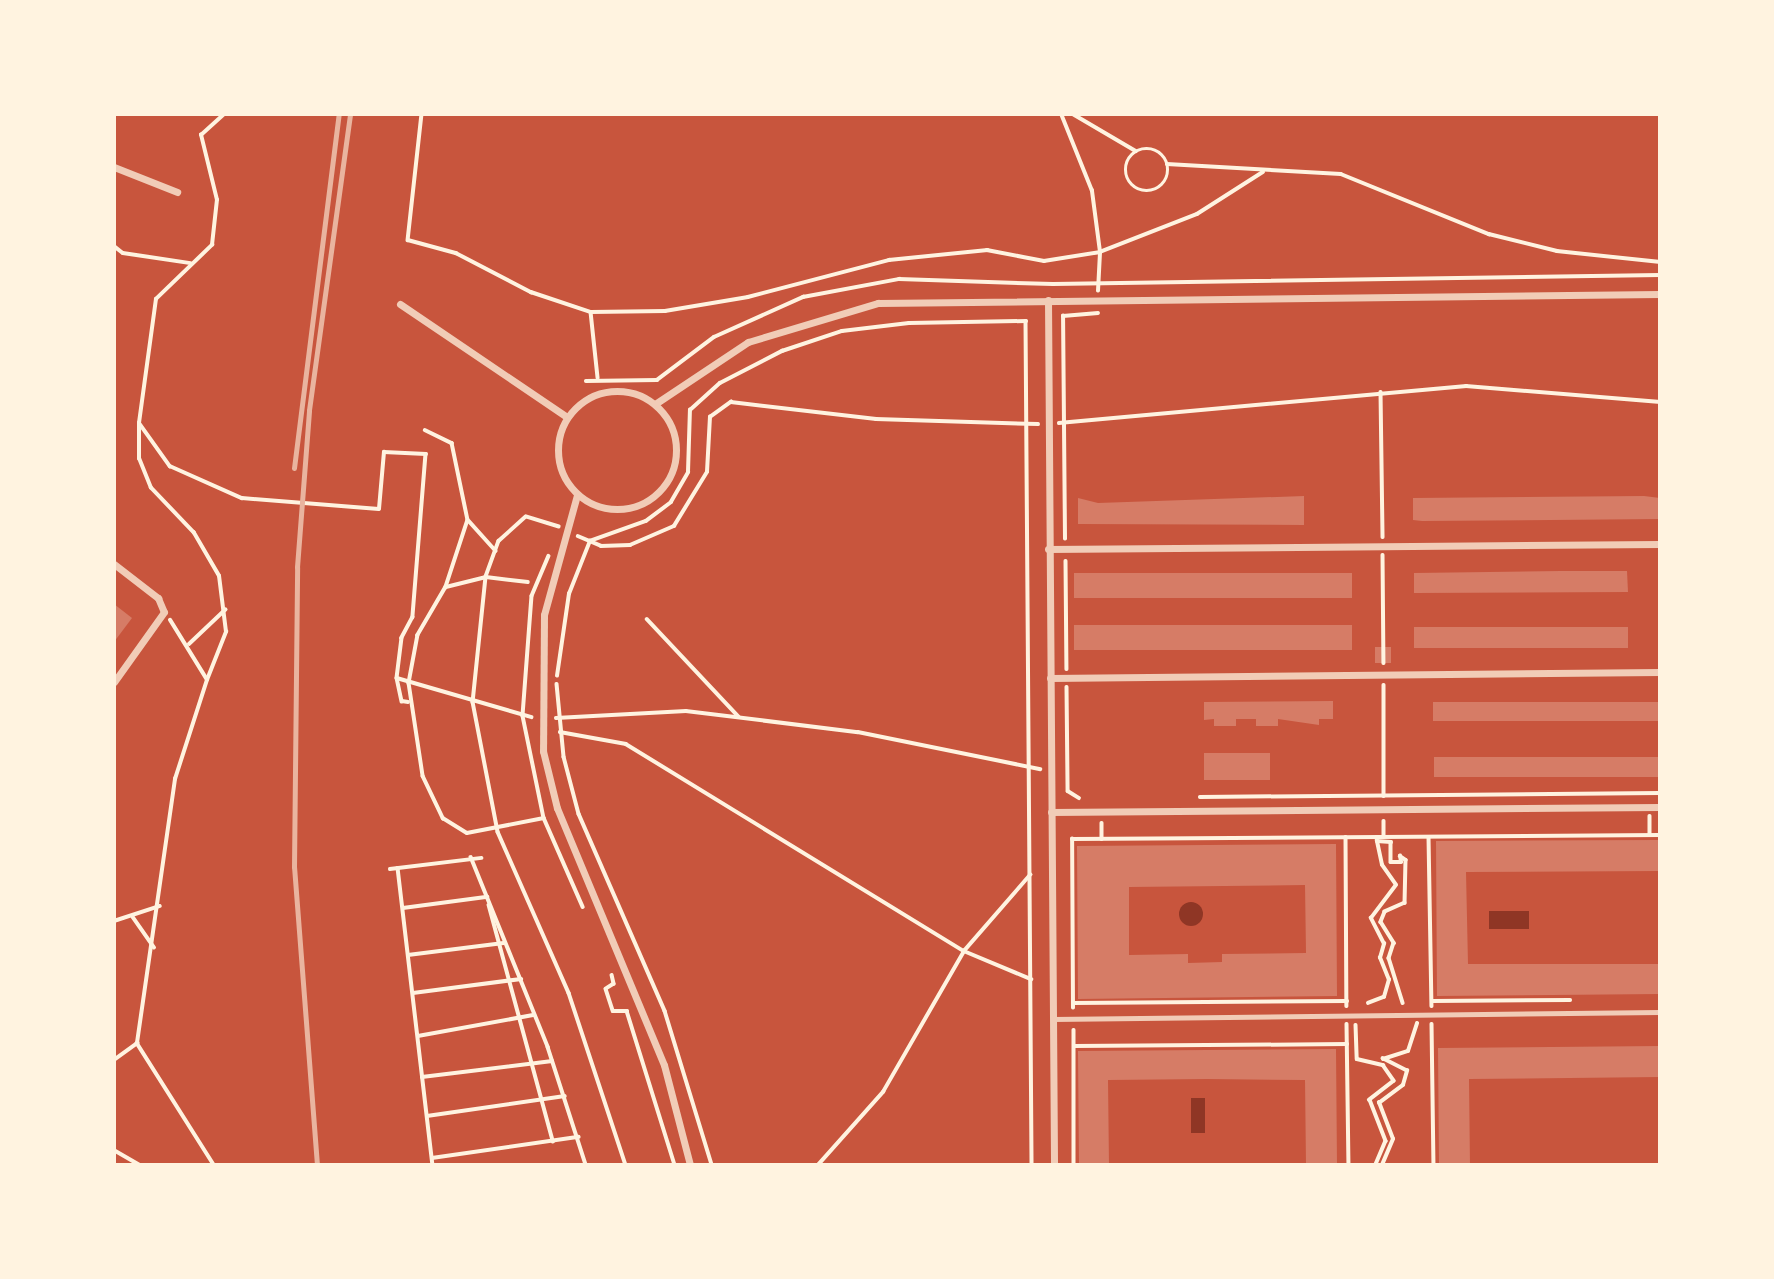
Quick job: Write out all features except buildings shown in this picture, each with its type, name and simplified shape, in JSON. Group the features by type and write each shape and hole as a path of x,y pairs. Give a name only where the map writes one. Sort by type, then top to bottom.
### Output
{"street":[{"path":"114,167 177,192"},
{"path":"655,404 748,342 822,315 878,303 1660,295"},
{"path":"1048,300 1054,1165"},
{"path":"400,304 566,417"},
{"path":"577,495 611,510 644,504 661,491 677,449 673,427 655,404 637,394 604,392 566,417 557,456 577,495 570,533 544,615 540,719 557,808 664,1065 690,1165"},
{"path":"1048,549 1660,544"},
{"path":"114,564 158,598 164,612 114,682"},
{"path":"1049,678 1660,672"},
{"path":"1051,812 1660,807"},
{"path":"1053,1019 1660,1013"}],"path":[{"path":"114,1060 137,1043 155,948 175,779 207,680 226,632 219,576 194,533 151,488 139,459 139,423 156,299 212,245 218,200 201,135 224,114"},
{"path":"422,114 408,240 456,253 531,292 591,312 665,311 748,298 889,260 987,250 1044,261 1100,252 1197,214 1263,172"},
{"path":"1060,114 1092,191 1100,252 1098,316"},
{"path":"1073,114 1136,151 1157,152 1167,164 1263,172 1341,174 1489,233 1557,251 1660,262"},
{"path":"1136,151 1126,170 1136,188 1157,187 1167,164"},
{"path":"114,246 123,254 192,264"},
{"path":"114,256 114,279"},
{"path":"591,312 598,379"},
{"path":"712,1165 665,1011 579,814 558,718 569,594 590,541 646,521 671,502 688,472 687,421 699,400 782,351 842,331 909,323 1026,321 1032,1165"},
{"path":"586,381 657,380"},
{"path":"626,1165 572,1002 498,832 473,702 485,577 496,551 512,525 526,517 590,541 630,545 674,526 708,472 710,417 731,402 876,419 1027,425 1466,386 1660,402"},
{"path":"139,423 170,466 242,498 379,509 384,452 426,454 413,617 402,638 397,678 402,701 408,702"},
{"path":"425,430 452,443 468,520 446,587 418,635 408,702 420,766 443,818 467,833 498,832 544,818"},
{"path":"468,520 496,551"},
{"path":"446,587 485,577 528,582"},
{"path":"189,644 225,610"},
{"path":"164,612 189,644 207,680"},
{"path":"647,619 740,718"},
{"path":"1384,675 1384,837"},
{"path":"397,678 473,702 540,719 686,711 858,732 1029,769"},
{"path":"560,732 626,744 964,951 1031,979"},
{"path":"1074,1165 1072,839 1660,835"},
{"path":"1429,836 1434,1165"},
{"path":"1346,837 1349,1165"},
{"path":"1376,1165 1386,1141 1370,1101 1394,1080 1383,1065 1357,1059 1359,1016 1384,998 1388,980 1380,958 1384,944 1371,918 1396,885 1382,865 1377,841 1391,842 1391,862 1401,862 1400,856 1406,860 1405,903 1385,912 1381,922 1394,943 1389,958 1401,1002 1414,1015 1412,1046 1383,1059 1407,1070 1403,1084 1379,1103 1393,1139 1382,1165"},
{"path":"470,858 553,1060 586,1165"},
{"path":"390,869 470,858 481,859"},
{"path":"398,868 433,1165"},
{"path":"818,1165 883,1092 964,951 1030,875"},
{"path":"403,908 486,897"},
{"path":"114,921 160,906"},
{"path":"133,917 155,948"},
{"path":"408,955 505,943"},
{"path":"505,943 518,1018 553,1141"},
{"path":"412,993 521,979"},
{"path":"610,986 613,1012 627,1011 640,1045 675,1165"},
{"path":"1432,1001 1580,1000"},
{"path":"1073,1003 1347,1002"},
{"path":"418,1036 534,1015"},
{"path":"137,1043 214,1165"},
{"path":"1074,1046 1347,1044"},
{"path":"422,1077 553,1060"},
{"path":"427,1116 565,1096"},
{"path":"432,1158 578,1137"},
{"path":"114,1150 140,1165"}],"shaded area":[{"path":"1191,902 1199,906 1203,914 1199,922 1191,926 1183,922 1179,914 1183,906"},
{"path":"1489,911 1529,911 1529,929 1489,929"},
{"path":"1191,1098 1205,1098 1205,1133 1191,1133"}],"railway":[{"path":"294,468 339,114"},
{"path":"317,1165 294,867 297,567 309,410 350,114"}]}
